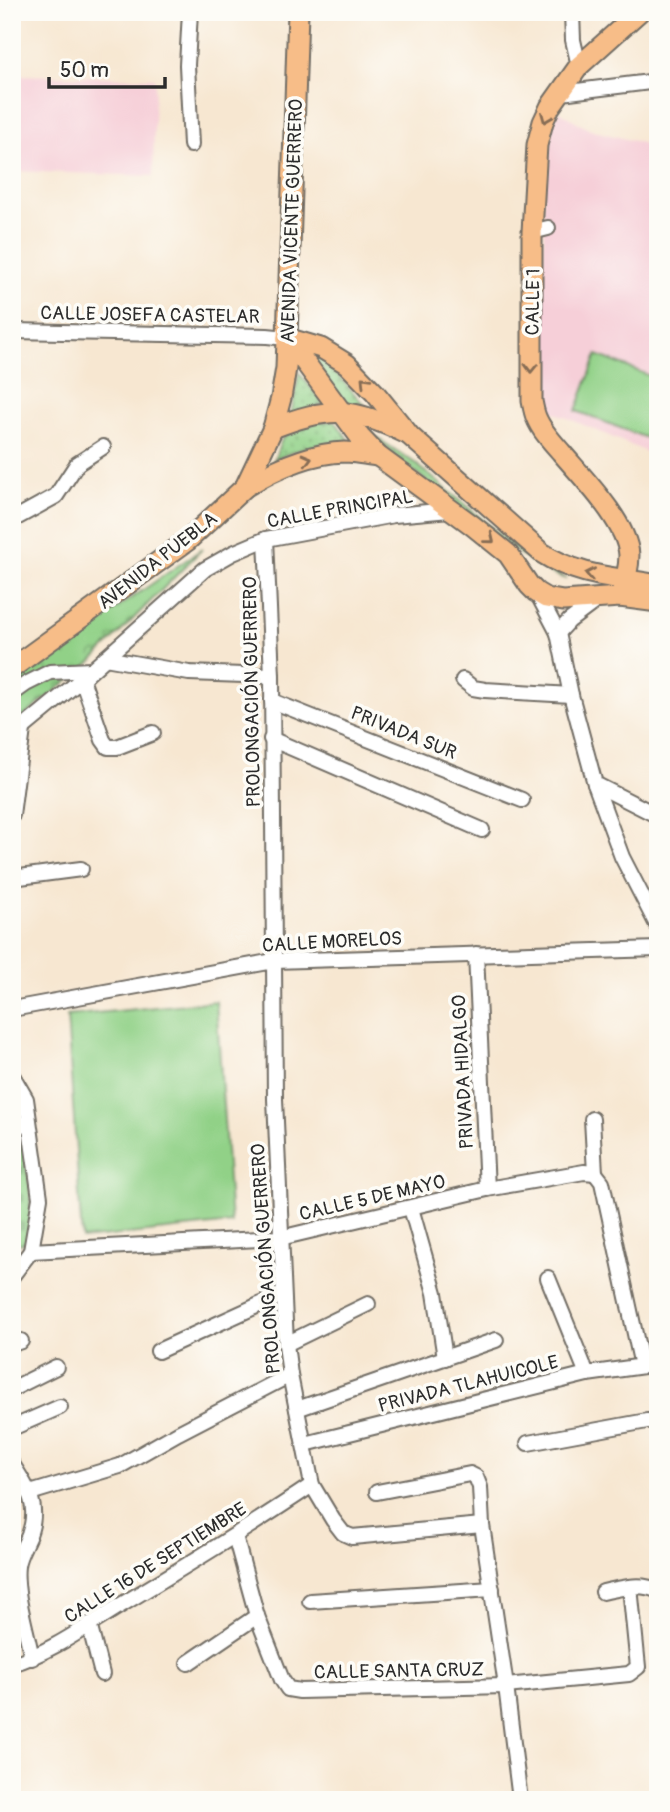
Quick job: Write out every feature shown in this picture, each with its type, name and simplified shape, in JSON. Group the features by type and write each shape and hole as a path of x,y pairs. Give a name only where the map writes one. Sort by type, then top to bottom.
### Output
{"main road":[{"name":"AVENIDA VICENTE GUERRERO","path":"273,428 286,368 298,12"},
{"name":"CALLE 1","path":"623,588 629,552 624,536 616,520 546,435 536,418 532,401 540,230 537,145 550,107 579,66 639,12"},
{"path":"287,338 378,456 508,554 536,592 546,598 563,601 600,597 623,588 658,585"},
{"path":"287,338 321,348 347,364 376,393 410,436 542,553 556,562 658,602"},
{"path":"273,428 295,419 341,411 378,419 410,436"},
{"name":"AVENIDA PUEBLA","path":"12,668 187,541 246,486 273,428"},
{"path":"246,486 293,462 319,455 346,452 378,456"},
{"path":"523,576 534,559 542,553"}],"street":[{"path":"190,12 187,65 191,145"},
{"path":"572,12 573,40 579,66"},
{"path":"561,93 658,81"},
{"name":"CALLE JOSEFA CASTELAR","path":"12,331 287,338"},
{"path":"12,517 16,518 56,496 77,464 103,447"},
{"name":"CALLE PRINCIPAL","path":"18,733 205,569 233,553 266,539 394,515 450,510"},
{"name":"PROLONGACIÓN GUERRERO","path":"266,539 272,676 275,1099 280,1238 290,1375 313,1485 333,1520 343,1533 352,1537 482,1525"},
{"path":"536,592 558,633 594,784 622,857 658,927"},
{"path":"558,633 600,597"},
{"path":"105,658 189,673 272,676"},
{"path":"12,694 50,672 87,674 103,740 108,747 117,747 153,733"},
{"path":"463,680 473,688 485,690 571,695"},
{"name":"PRIVADA SUR","path":"272,701 522,800"},
{"path":"12,815 18,733"},
{"path":"271,739 482,830"},
{"path":"594,784 658,816"},
{"path":"12,878 81,869"},
{"name":"CALLE MORELOS","path":"12,1009 274,961 658,949"},
{"name":"PRIVADA HIDALGO","path":"476,954 487,1189"},
{"path":"12,1074 26,1099 40,1198 31,1251 12,1276"},
{"path":"592,1119 595,1173 602,1182 642,1366"},
{"path":"12,1127 29,1122"},
{"name":"CALLE 5 DE MAYO","path":"31,1251 280,1238 487,1189 584,1172 595,1173"},
{"path":"411,1208 435,1293 445,1358"},
{"path":"548,1278 587,1374"},
{"path":"158,1351 283,1294"},
{"path":"286,1344 368,1304"},
{"path":"297,1409 496,1340"},
{"name":"PRIVADA TLAHUICOLE","path":"305,1444 587,1374 658,1364"},
{"path":"12,1390 55,1367"},
{"path":"30,1493 120,1466 290,1375"},
{"path":"12,1428 60,1407"},
{"path":"528,1443 658,1421"},
{"path":"12,1464 30,1493 33,1511 32,1527 17,1565 19,1592 32,1658"},
{"path":"377,1492 470,1474 476,1477 481,1487 482,1525 520,1800"},
{"name":"CALLE 16 DE SEPTIEMBRE","path":"12,1664 32,1658 76,1634 313,1485"},
{"name":"CALLE SANTA CRUZ","path":"235,1536 257,1616 288,1689 300,1691 506,1686"},
{"path":"603,1592 649,1586 658,1591"},
{"path":"506,1686 635,1672 638,1667 630,1587"},
{"path":"310,1601 492,1589"},
{"path":"188,1663 257,1616"},
{"path":"89,1625 102,1674"}],"shaded area":[{"path":"12,75 155,78 153,176 12,171"},
{"path":"559,111 590,130 658,147 658,457 542,407 543,162 548,131"}],"green space":[{"path":"307,350 330,367 366,407 346,405"},
{"path":"597,355 658,379 658,407 646,438 576,411"},
{"path":"299,373 324,404 291,415"},
{"path":"335,421 350,442 311,446 274,460 283,437 316,422"},
{"path":"362,428 415,463 495,530 566,579 537,565 510,547"},
{"path":"202,549 92,661 12,726 12,681"},
{"path":"216,1001 231,1223 82,1239 67,1016"},
{"path":"12,1088 16,1092 30,1187 31,1242 12,1245"}]}
